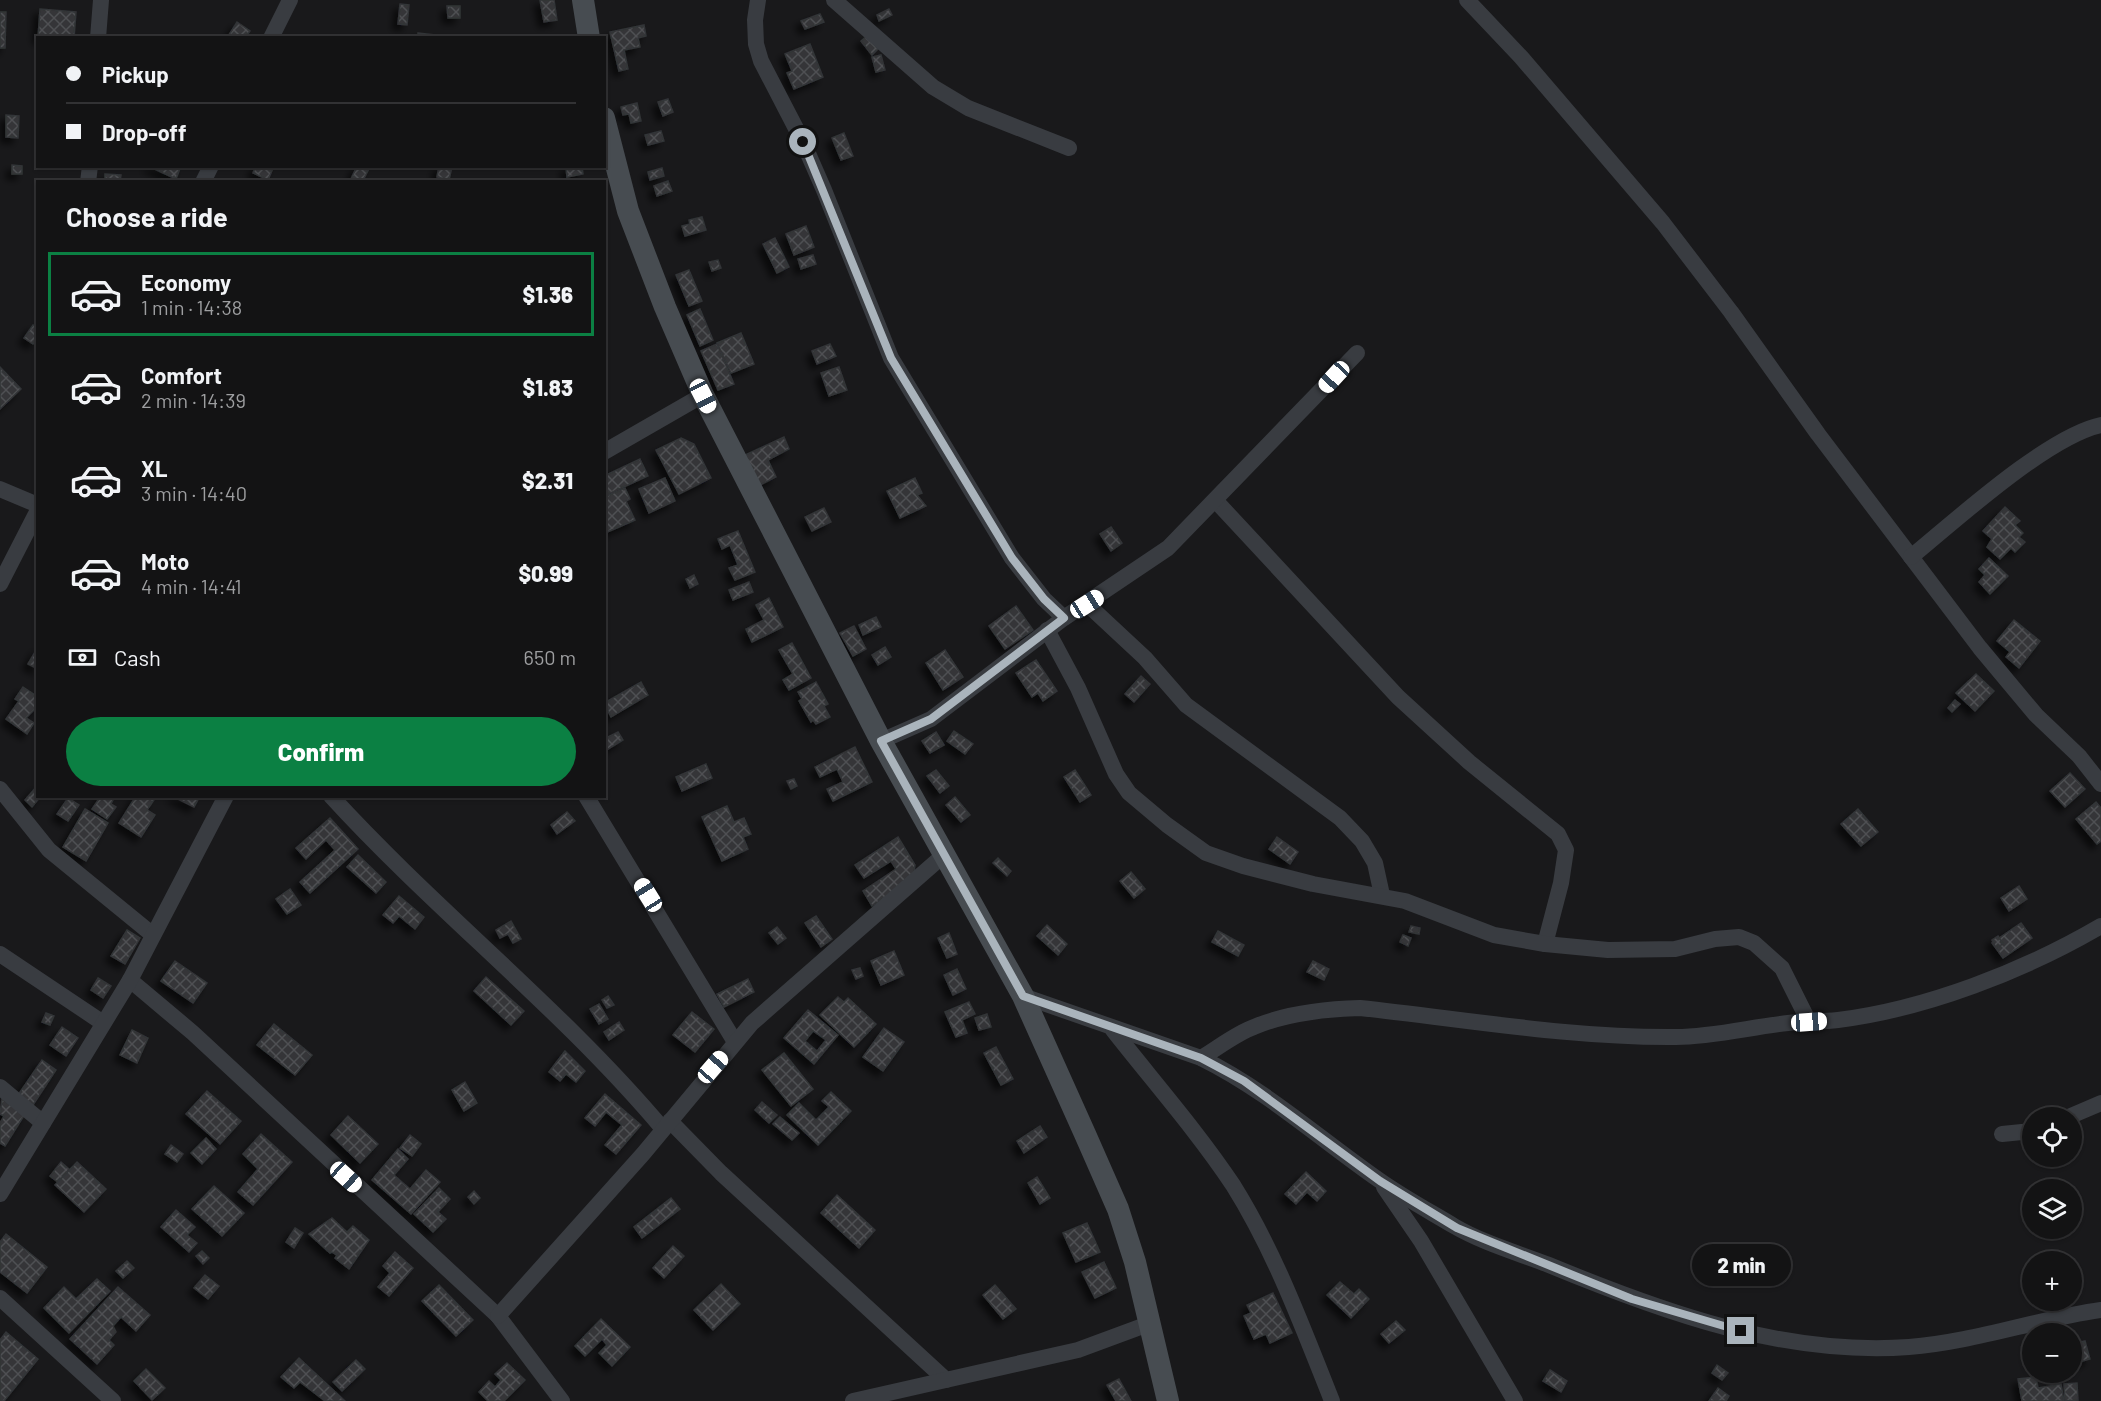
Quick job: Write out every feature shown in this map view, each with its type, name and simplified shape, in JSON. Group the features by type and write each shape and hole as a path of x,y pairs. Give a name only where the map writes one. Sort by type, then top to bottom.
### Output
{"street":[{"path":"98,36 101,0"},
{"path":"272,36 291,0"},
{"path":"582,0 589,36"},
{"path":"758,0 755,20 756,44 762,61 808,152 891,358 1012,558 1044,599 1064,618"},
{"path":"834,0 933,87 968,108 1069,148"},
{"path":"1467,0 1521,57 1663,222 1911,557 2036,715 2079,756 2101,784"},
{"path":"606,126 628,212 703,396 881,741 1023,996 1118,1209 1151,1323 1168,1401"},
{"path":"881,741 931,719 1047,630 1168,548 1357,353"},
{"path":"606,451 703,396"},
{"path":"1911,557 1990,492 2061,442 2101,425"},
{"path":"0,489 36,504"},
{"path":"1215,500 1398,697 1469,762 1558,834 1566,850 1561,883 1545,944"},
{"path":"0,584 36,514"},
{"path":"1087,604 1145,658 1186,705 1340,818 1362,841 1371,856 1382,895"},
{"path":"1047,630 1078,688 1116,774 1129,793 1167,825 1206,853 1243,866 1342,891 1382,895 1405,901 1494,934 1545,944 1608,950 1676,949 1739,937 1760,947 1782,968 1809,1022"},
{"path":"0,789 36,837 49,850 153,936"},
{"path":"0,1194 130,980 225,798"},
{"path":"333,798 413,882 593,1050 666,1125 722,1173 946,1380"},
{"path":"587,798 735,1042"},
{"path":"498,1316 561,1248 752,1023 945,854"},
{"path":"1201,1058 1252,1027 1286,1016 1331,1009 1360,1008 1554,1030 1677,1037 1838,1020 1904,1007 2012,970 2101,926"},
{"path":"0,954 103,1023"},
{"path":"130,980 193,1033 498,1316 562,1401"},
{"path":"1023,996 1113,1030 1201,1058 1244,1081 1380,1181 1457,1228 1632,1299 1722,1328 1818,1346 1855,1348 1910,1346 1997,1332 2101,1310"},
{"path":"1113,1030 1214,1159 1251,1216 1291,1300 1332,1401"},
{"path":"0,1087 43,1123"},
{"path":"2082,1111 2101,1103"},
{"path":"2002,1134 2022,1132"},
{"path":"1380,1181 1421,1241 1515,1401"},
{"path":"0,1298 113,1401"},
{"path":"853,1401 1078,1350 1151,1323"}],"building":[{"path":"540,0 554,0 557,20 544,22"},
{"path":"400,4 409,5 407,25 398,24"},
{"path":"447,6 460,6 460,18 448,18"},
{"path":"40,9 76,12 74,36 38,36"},
{"path":"889,9 892,15 879,21 877,15"},
{"path":"0,12 6,12 5,48 0,48"},
{"path":"820,14 824,22 805,29 801,21"},
{"path":"237,22 250,31 246,36 228,36"},
{"path":"644,25 646,36 638,38 640,47 624,50 628,69 619,71 610,32"},
{"path":"418,33 444,36 418,36"},
{"path":"867,36 878,49 872,55 861,41"},
{"path":"810,44 823,77 794,89 787,73 792,71 785,54"},
{"path":"881,55 885,70 876,72 872,57"},
{"path":"668,99 673,112 663,116 658,102"},
{"path":"637,103 641,121 631,123 629,114 623,115 621,107"},
{"path":"6,115 19,116 18,138 6,137"},
{"path":"661,131 664,141 648,145 645,135"},
{"path":"844,133 853,156 841,160 832,138"},
{"path":"12,165 22,166 22,174 12,174"},
{"path":"152,168 180,168 176,179"},
{"path":"255,168 273,168 268,180 253,173"},
{"path":"356,168 369,168 363,180 351,179"},
{"path":"439,168 452,168 449,180 437,177"},
{"path":"566,168 582,168 583,174 567,177"},
{"path":"662,168 664,176 650,180 648,172"},
{"path":"105,174 121,175 120,180 105,180"},
{"path":"668,181 672,191 657,196 654,186"},
{"path":"702,217 706,230 685,236 682,226 690,224 689,220"},
{"path":"806,226 814,247 794,255 786,234"},
{"path":"775,238 789,267 777,273 763,244"},
{"path":"813,255 816,264 801,269 798,259"},
{"path":"718,260 721,268 712,271 709,262"},
{"path":"689,270 702,301 689,306 676,275"},
{"path":"700,309 713,340 700,346 687,315"},
{"path":"33,325 36,327 36,340 33,344 24,338"},
{"path":"741,333 754,364 731,373 717,343"},
{"path":"717,344 734,384 718,390 701,351"},
{"path":"830,344 836,356 817,364 812,351"},
{"path":"0,367 21,389 0,409"},
{"path":"839,367 847,390 829,396 821,373"},
{"path":"784,437 789,449 768,460 776,477 760,485 745,455"},
{"path":"681,438 694,444 711,478 679,494 656,450"},
{"path":"640,459 648,476 606,495 606,475"},
{"path":"665,478 675,501 649,513 639,489"},
{"path":"915,478 922,493 917,495 926,506 900,518 887,491"},
{"path":"625,488 630,499 626,501 635,520 606,533 606,496"},
{"path":"2005,507 2020,521 2015,525 2023,533 2019,537 2025,542 2015,552 2011,548 2000,559 1987,547 1992,539 1983,531"},
{"path":"824,508 831,522 812,531 805,517"},
{"path":"1111,527 1122,543 1111,551 1100,534"},
{"path":"738,531 755,572 735,580 729,568 738,565 730,545 722,549 718,539"},
{"path":"1989,558 2008,576 1990,594 1979,582 1985,575 1979,569"},
{"path":"694,575 698,584 690,588 686,579"},
{"path":"749,582 753,592 733,600 729,590"},
{"path":"769,598 783,627 752,642 746,629 764,620 756,605"},
{"path":"1016,606 1033,630 1005,649 989,626"},
{"path":"876,617 881,627 863,635 859,625"},
{"path":"2014,620 2040,641 2019,668 2006,657 2010,652 1997,641"},
{"path":"854,626 866,649 853,656 840,633"},
{"path":"792,643 811,678 789,690 783,680 793,674 779,650"},
{"path":"885,647 891,657 878,665 872,655"},
{"path":"36,650 36,668 28,664"},
{"path":"945,650 963,677 943,690 926,663"},
{"path":"1036,660 1057,691 1043,701 1038,693 1032,697 1016,673"},
{"path":"1976,674 1994,691 1975,711 1956,693"},
{"path":"1141,676 1150,684 1134,702 1125,694"},
{"path":"641,682 648,695 611,717 606,702"},
{"path":"816,682 828,704 824,706 830,717 816,724 813,720 811,722 799,701 802,699 798,692"},
{"path":"23,687 36,696 36,708 26,718 34,723 27,734 6,719 19,701 15,699"},
{"path":"1955,700 1960,704 1952,712 1948,708"},
{"path":"954,731 973,744 965,754 947,741"},
{"path":"618,732 623,740 606,750 606,738"},
{"path":"936,732 944,745 930,753 922,741"},
{"path":"855,747 872,782 833,801 827,789 843,782 837,769 820,777 815,767"},
{"path":"706,764 712,778 682,791 676,777"},
{"path":"936,770 949,786 940,793 927,776"},
{"path":"1075,770 1091,795 1080,802 1064,777"},
{"path":"2070,773 2085,789 2065,807 2050,791"},
{"path":"794,779 797,786 791,789 787,781"},
{"path":"36,787 36,798 39,798 32,807 25,800"},
{"path":"955,797 970,815 961,822 946,805"},
{"path":"68,798 79,805 68,821 57,814"},
{"path":"100,798 114,798 111,804 116,807 107,819 92,809"},
{"path":"135,798 154,800 147,810 155,815 141,837 119,823"},
{"path":"176,798 199,798 194,807"},
{"path":"2096,802 2101,808 2101,841 2097,844 2076,819"},
{"path":"727,806 734,822 744,818 751,834 743,837 748,849 722,861 702,817"},
{"path":"85,809 108,823 86,861 63,847"},
{"path":"1858,809 1878,832 1861,846 1841,824"},
{"path":"567,812 575,821 557,834 551,825"},
{"path":"330,818 358,849 310,893 300,882 335,850 326,840 306,859 296,848"},
{"path":"898,837 915,865 913,880 872,906 863,891 896,869 891,861 864,878 855,865"},
{"path":"1277,837 1298,852 1290,864 1269,849"},
{"path":"358,855 386,882 376,893 347,867"},
{"path":"998,858 1011,871 1007,876 993,863"},
{"path":"1131,872 1145,889 1134,898 1120,881"},
{"path":"2019,886 2027,899 2009,911 2001,898"},
{"path":"290,889 301,905 287,914 276,899"},
{"path":"399,896 424,917 415,929 399,916 393,923 383,915"},
{"path":"816,916 832,939 821,947 805,923"},
{"path":"511,921 521,939 513,943 508,934 500,938 496,930"},
{"path":"2021,923 2032,938 2003,958 1992,943"},
{"path":"1047,925 1067,944 1058,955 1037,936"},
{"path":"1411,926 1420,928 1419,934 1409,932"},
{"path":"777,927 786,938 778,944 769,933"},
{"path":"127,930 140,938 125,964 111,956"},
{"path":"1218,931 1244,945 1238,956 1212,942"},
{"path":"949,933 957,954 947,958 938,938"},
{"path":"1403,935 1411,938 1408,946 1400,942"},
{"path":"1998,936 2003,944 1996,948 1992,940"},
{"path":"894,951 904,975 881,985 871,961"},
{"path":"175,961 207,983 193,1003 161,981"},
{"path":"1313,961 1329,969 1324,980 1307,972"},
{"path":"860,968 863,976 856,979 852,970"},
{"path":"957,969 966,989 953,995 944,975"},
{"path":"486,977 524,1011 511,1025 474,991"},
{"path":"98,978 111,986 103,998 91,990"},
{"path":"748,979 754,992 724,1007 717,994"},
{"path":"608,996 614,1005 607,1008 602,1000"},
{"path":"838,997 844,1002 848,998 876,1024 854,1047 820,1015"},
{"path":"969,1002 975,1014 962,1020 967,1033 956,1037 945,1012"},
{"path":"599,1004 608,1019 599,1024 590,1009"},
{"path":"808,1010 838,1035 814,1064 784,1038","holes":["813,1031 826,1040 817,1051 805,1041"]},
{"path":"692,1012 714,1029 695,1052 673,1035"},
{"path":"46,1013 54,1016 50,1025 42,1022"},
{"path":"987,1014 991,1027 979,1030 975,1018"},
{"path":"619,1022 624,1030 609,1040 604,1032"},
{"path":"274,1024 312,1055 295,1075 257,1045"},
{"path":"62,1027 78,1038 66,1056 50,1045"},
{"path":"884,1028 904,1042 883,1071 863,1057"},
{"path":"132,1030 148,1038 137,1063 120,1055"},
{"path":"996,1047 1013,1079 1001,1085 984,1053"},
{"path":"565,1051 585,1071 576,1082 566,1074 560,1081 549,1072"},
{"path":"784,1053 813,1089 791,1106 762,1070"},
{"path":"42,1060 56,1070 33,1105 18,1095"},
{"path":"465,1082 477,1103 464,1111 452,1090"},
{"path":"207,1091 241,1121 220,1144 186,1114"},
{"path":"831,1092 851,1111 818,1145 787,1115 799,1103 816,1120 829,1107 822,1101"},
{"path":"605,1094 641,1125 616,1154 605,1145 622,1125 606,1112 595,1126 585,1118"},
{"path":"2,1099 25,1114 5,1146 0,1143 0,1123 4,1116 0,1114"},
{"path":"762,1102 777,1115 769,1123 755,1110"},
{"path":"348,1116 378,1144 360,1163 331,1135"},
{"path":"780,1117 799,1133 792,1140 773,1124"},
{"path":"1040,1126 1047,1137 1024,1153 1017,1141"},
{"path":"261,1134 292,1162 253,1205 238,1192 258,1169 243,1154"},
{"path":"410,1135 421,1144 412,1156 400,1148"},
{"path":"206,1138 216,1149 202,1164 191,1153"},
{"path":"171,1145 183,1154 177,1162 165,1154"},
{"path":"398,1149 408,1159 394,1175 410,1189 426,1170 440,1182 411,1214 372,1180"},
{"path":"61,1162 69,1169 59,1183 50,1176"},
{"path":"77,1162 106,1189 84,1212 55,1185"},
{"path":"1306,1172 1326,1191 1317,1201 1307,1192 1296,1204 1285,1194"},
{"path":"1037,1177 1050,1198 1040,1204 1028,1183"},
{"path":"214,1186 244,1213 222,1236 192,1209"},
{"path":"439,1188 450,1199 438,1212 446,1219 433,1232 414,1214"},
{"path":"474,1191 480,1198 474,1204 468,1197"},
{"path":"837,1195 875,1230 859,1248 821,1213"},
{"path":"671,1198 680,1209 642,1238 634,1227"},
{"path":"176,1210 195,1227 187,1235 197,1243 189,1252 161,1227"},
{"path":"332,1218 347,1232 353,1226 369,1240 349,1269 335,1258 337,1255 330,1253 309,1234"},
{"path":"1087,1223 1100,1252 1076,1262 1063,1233"},
{"path":"295,1228 303,1233 294,1248 286,1242"},
{"path":"6,1234 47,1267 27,1293 0,1272 0,1242"},
{"path":"673,1246 684,1256 664,1278 653,1268"},
{"path":"202,1251 209,1258 203,1264 196,1256"},
{"path":"395,1252 413,1268 389,1296 378,1287 390,1273 383,1266"},
{"path":"127,1261 134,1268 123,1278 116,1271"},
{"path":"1104,1262 1116,1288 1095,1298 1082,1272"},
{"path":"205,1275 219,1286 208,1299 194,1288"},
{"path":"97,1279 110,1291 69,1333 44,1308 64,1287 76,1299"},
{"path":"1340,1282 1354,1294 1359,1289 1369,1299 1351,1318 1327,1295"},
{"path":"721,1284 740,1304 713,1330 694,1310"},
{"path":"439,1285 473,1320 456,1336 422,1301"},
{"path":"995,1285 1016,1309 1003,1319 983,1295"},
{"path":"118,1287 150,1315 136,1331 121,1317 113,1326 116,1332 109,1340 114,1345 97,1364 70,1339"},
{"path":"1273,1293 1292,1333 1270,1343 1266,1334 1254,1339 1244,1316 1251,1313 1247,1305"},
{"path":"601,1319 630,1347 612,1366 599,1353 607,1345 602,1339 585,1356 575,1346"},
{"path":"1396,1321 1405,1330 1389,1343 1381,1334"},
{"path":"6,1332 38,1359 4,1401 0,1401 0,1340"},
{"path":"2085,1341 2090,1359 2082,1361 2082,1342"},
{"path":"299,1358 345,1401 325,1401 300,1382 294,1388 281,1377"},
{"path":"356,1360 365,1369 342,1391 333,1382"},
{"path":"507,1363 525,1380 504,1401 488,1401 479,1392 489,1381 495,1387 501,1380 495,1374"},
{"path":"1717,1365 1728,1373 1722,1380 1712,1373"},
{"path":"146,1369 165,1388 152,1400 134,1381"},
{"path":"1550,1370 1567,1381 1561,1392 1543,1381"},
{"path":"1119,1379 1131,1401 1116,1401 1107,1385"},
{"path":"2018,1379 2022,1379 2022,1383 2037,1383 2038,1388 2061,1384 2064,1401 2022,1401"},
{"path":"2077,1383 2078,1400 2065,1401 2064,1384"},
{"path":"1718,1388 1729,1396 1726,1401 1709,1401"}],"route":[{"path":"803,142 891,358 1012,558 1044,599 1064,618 931,719 881,741 1023,996 1113,1030 1201,1058 1223,1069 1244,1081 1380,1181 1457,1228 1632,1299 1722,1328 1741,1331"}]}
